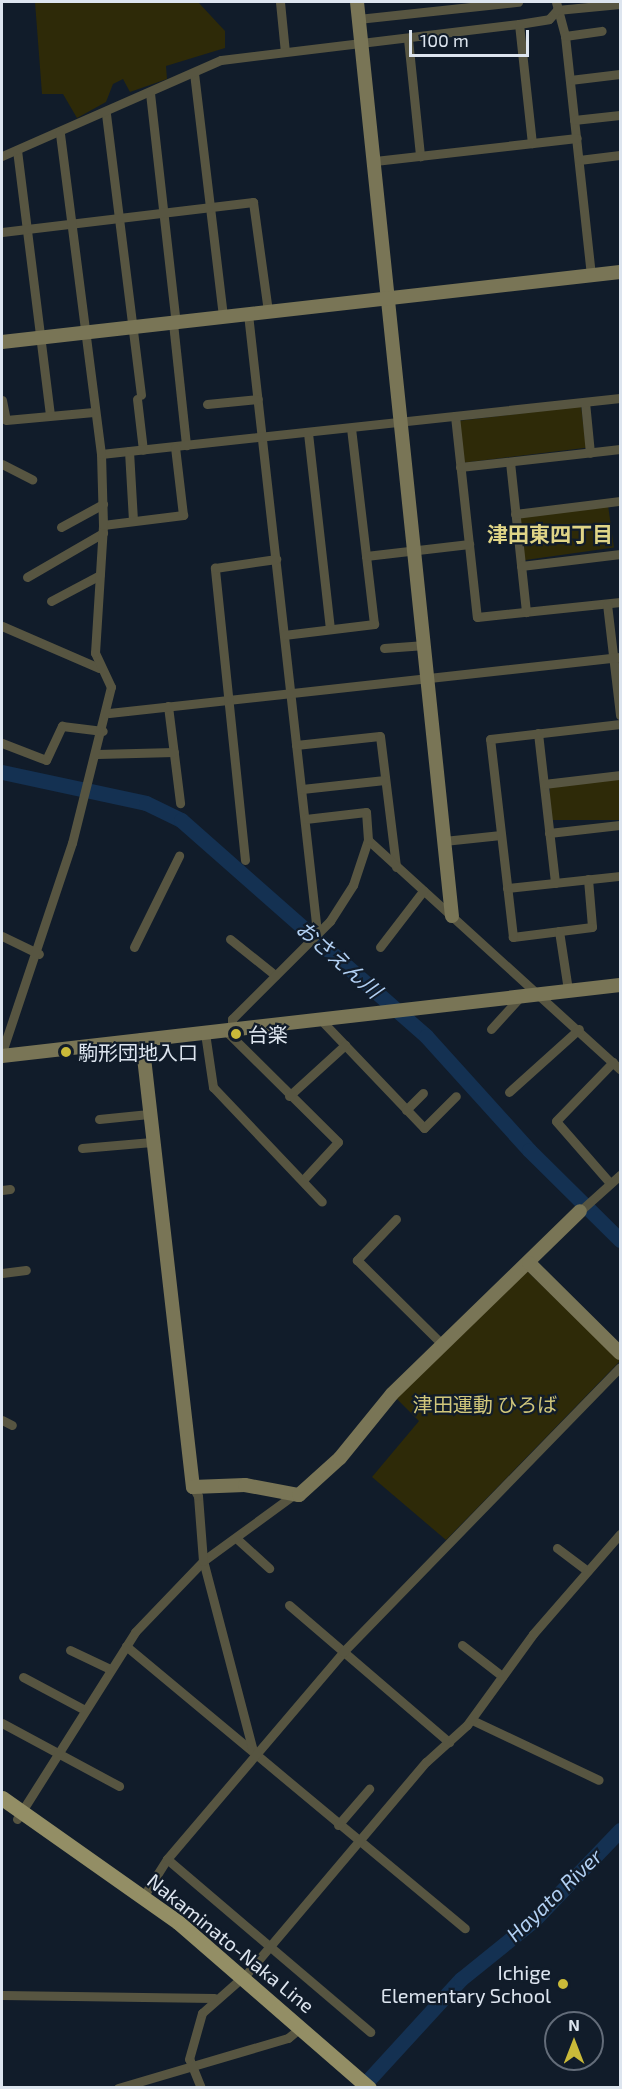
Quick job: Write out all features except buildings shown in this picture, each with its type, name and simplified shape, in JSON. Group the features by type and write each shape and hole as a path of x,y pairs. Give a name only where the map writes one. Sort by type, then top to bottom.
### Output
{"main road":[{"name":"Nakaminato-Naka Line","path":"2,1798 19,1816 240,1979"},
{"name":"Nakaminato-Naka Line","path":"2,1809 19,1816 143,1897 240,1979 354,2082 369,2088"}],"street":[{"path":"280,2 285,52"},
{"path":"357,2 375,161 386,299 429,678 452,916"},
{"path":"358,19 518,2"},
{"path":"556,6 621,4"},
{"path":"2,156 106,114 221,60 519,24 549,19 556,6"},
{"path":"556,6 565,36 591,276"},
{"path":"519,24 532,143"},
{"path":"565,36 602,31"},
{"path":"408,39 420,156"},
{"path":"194,73 223,317"},
{"path":"570,80 621,74"},
{"path":"150,93 164,212 186,445"},
{"path":"106,114 134,327 143,450"},
{"path":"574,120 621,115"},
{"path":"60,133 101,454 103,529 99,668 111,687 109,713 39,954 2,1054 621,985"},
{"path":"375,161 576,138"},
{"path":"17,150 50,415"},
{"path":"579,160 621,155"},
{"path":"2,232 253,202 268,312"},
{"path":"2,342 621,272"},
{"path":"248,315 317,932"},
{"path":"101,454 621,398"},
{"path":"207,404 258,399"},
{"path":"2,400 6,420 94,412"},
{"path":"585,402 590,453"},
{"path":"455,416 477,617 621,602"},
{"path":"284,635 374,624 351,428"},
{"path":"308,433 330,629"},
{"path":"27,577 103,529 133,521 183,515 175,447"},
{"path":"460,467 621,449"},
{"path":"129,451 133,521"},
{"path":"510,462 526,612"},
{"path":"2,464 32,479"},
{"path":"515,514 621,501"},
{"path":"61,527 103,504"},
{"path":"366,556 469,544"},
{"path":"521,566 621,554"},
{"path":"245,860 214,568 276,559"},
{"path":"51,601 100,575"},
{"path":"607,604 617,657 621,715"},
{"path":"2,626 99,668"},
{"path":"384,648 425,645"},
{"path":"109,713 617,657"},
{"path":"168,706 180,803"},
{"path":"588,879 592,927 513,937 490,739 621,724"},
{"path":"2,743 45,760 62,726 103,731"},
{"path":"538,733 555,883"},
{"path":"297,745 380,736 396,867"},
{"path":"97,754 174,752"},
{"path":"544,784 621,775"},
{"path":"302,789 385,780"},
{"path":"228,1030 232,1019 310,941 346,899 368,840 366,812 305,819"},
{"path":"549,833 621,825"},
{"path":"444,842 501,835"},
{"path":"368,840 541,994 621,1069"},
{"path":"134,948 179,856"},
{"path":"507,888 621,876"},
{"path":"380,947 423,891"},
{"path":"559,931 568,990"},
{"path":"2,936 39,954"},
{"path":"230,939 275,975"},
{"path":"491,1029 520,997"},
{"path":"319,1018 424,1128 456,1096"},
{"path":"509,1092 579,1029"},
{"path":"228,1030 289,1096 338,1142 304,1179"},
{"path":"205,1033 213,1088 304,1179 322,1202"},
{"path":"142,1040 192,1487 198,1496 203,1562 255,1753"},
{"path":"289,1096 345,1045"},
{"path":"610,1183 556,1122 613,1062"},
{"path":"406,1110 423,1093"},
{"path":"99,1119 149,1114"},
{"path":"82,1149 152,1142"},
{"path":"19,1816 83,1709 160,1601 203,1562 330,1469 392,1395 590,1201 621,1175"},
{"path":"396,1219 357,1260 443,1345"},
{"path":"529,1263 621,1353"},
{"path":"2,1273 26,1270"},
{"path":"143,1897 167,1859 343,1652 621,1368"},
{"path":"2,1420 12,1425"},
{"path":"192,1487 245,1485 292,1496"},
{"path":"201,2088 190,2066 202,2013 214,1998 240,1979 272,1946 358,1843 472,1719 502,1676 586,1571 621,1534"},
{"path":"236,1538 269,1568"},
{"path":"557,1548 586,1571"},
{"path":"289,1605 449,1742"},
{"path":"462,1645 502,1676"},
{"path":"126,1646 255,1753 358,1843 465,1928"},
{"path":"70,1650 110,1669"},
{"path":"23,1677 83,1709"},
{"path":"472,1719 599,1780"},
{"path":"2,1723 58,1751 119,1786"},
{"path":"338,1825 369,1790"},
{"path":"167,1859 272,1946 370,2032"},
{"path":"2,1995 214,1998"},
{"path":"118,2088 298,2030"}],"green space":[{"path":"35,2 198,2 225,31 225,48 166,66 167,79 130,92 123,79 113,84 106,102 77,118 63,94 42,94"},
{"path":"581,406 586,448 463,463 458,421"},
{"path":"608,505 614,548 524,560 518,518"},
{"path":"550,779 620,779 620,820 550,820"},
{"name":"津田運動 ひろば","path":"527,1271 620,1361 446,1540 372,1477 419,1421 396,1398"}],"waterway":[{"name":"おさえん川","path":"2,772 146,803 181,820 426,1036 529,1150 620,1240"},
{"name":"Hayato River","path":"361,2088 461,1979 533,1921 620,1830"}],"place":[{"name":"台楽","path":"236,1034"},
{"name":"駒形団地入口","path":"66,1052"},
{"name":"Ichige Elementary School","path":"563,1984"}],"district":[{"name":"津田東四丁目","path":"550,534"}]}
